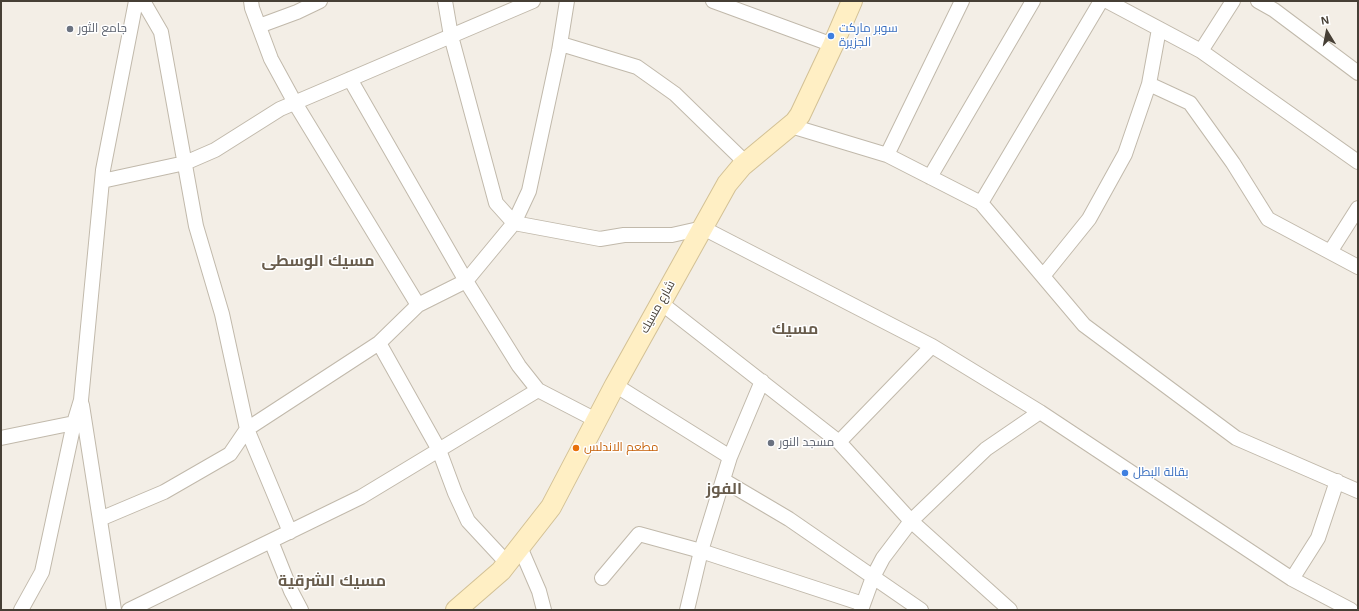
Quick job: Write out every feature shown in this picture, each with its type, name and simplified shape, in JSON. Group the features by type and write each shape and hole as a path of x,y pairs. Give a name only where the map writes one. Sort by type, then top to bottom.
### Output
{"street":[{"path":"21,610 42,572 74,423 81,400 103,170 136,1"},
{"path":"143,1 161,32 196,226 222,314 247,429 290,532"},
{"path":"251,1 252,8 271,59 295,103 418,305"},
{"path":"259,26 297,12 320,1"},
{"path":"445,1 451,36 496,202 514,223 600,239 624,235 672,235 702,228 932,346 1040,412 1292,579 1351,610"},
{"path":"102,182 185,163 215,150 280,109 533,1"},
{"path":"100,519 164,492 230,454 247,429 379,343 418,305 466,281 514,223 529,191 561,44 567,1"},
{"path":"713,1 833,45"},
{"name":"شارع مسيك","path":"467,606 501,571 552,507 596,420 727,184 737,171 791,126 800,116 852,1"},
{"path":"887,155 962,1"},
{"path":"930,177 1033,1"},
{"path":"981,203 1101,1"},
{"path":"1107,1 1201,51 1358,162"},
{"path":"1201,51 1233,1"},
{"path":"1258,1 1274,10 1358,73"},
{"path":"1043,276 1089,219 1126,154 1149,84 1159,29"},
{"path":"561,44 637,67 676,94 746,163"},
{"path":"350,79 466,281 519,366 538,390 596,420"},
{"path":"1149,84 1190,103 1233,163 1268,219 1358,267"},
{"path":"791,126 887,155 981,203 1084,325 1236,438 1358,490"},
{"path":"1330,252 1358,208"},
{"path":"661,303 839,442 912,521 1010,610"},
{"path":"379,343 439,450 455,493 468,520 507,563"},
{"path":"839,442 932,346"},
{"path":"687,610 701,551 730,457 762,381"},
{"path":"615,385 730,457"},
{"path":"129,610 361,497 538,390"},
{"path":"81,400 114,610"},
{"path":"602,578 639,534 701,551 862,607 873,577 883,558 912,521 986,449 1040,412"},
{"path":"1,438 74,423"},
{"path":"723,480 789,519 921,610"},
{"path":"1292,579 1318,538 1337,481"},
{"path":"271,541 291,591 301,610"},
{"path":"520,547 539,591 544,610"}],"place":[{"name":"جامع الثور","path":"70,29"},
{"name":"سوبر ماركت الجزيرة","path":"831,36"},
{"name":"مسجد النور","path":"771,443"},
{"name":"مطعم الاندلس","path":"576,448"},
{"name":"بقالة البطل","path":"1125,473"}],"district":[{"name":"مسيك الوسطى","path":"318,262"},
{"name":"مسيك","path":"795,330"},
{"name":"الفوز","path":"724,490"},
{"name":"مسيك الشرقية","path":"332,582"}]}
